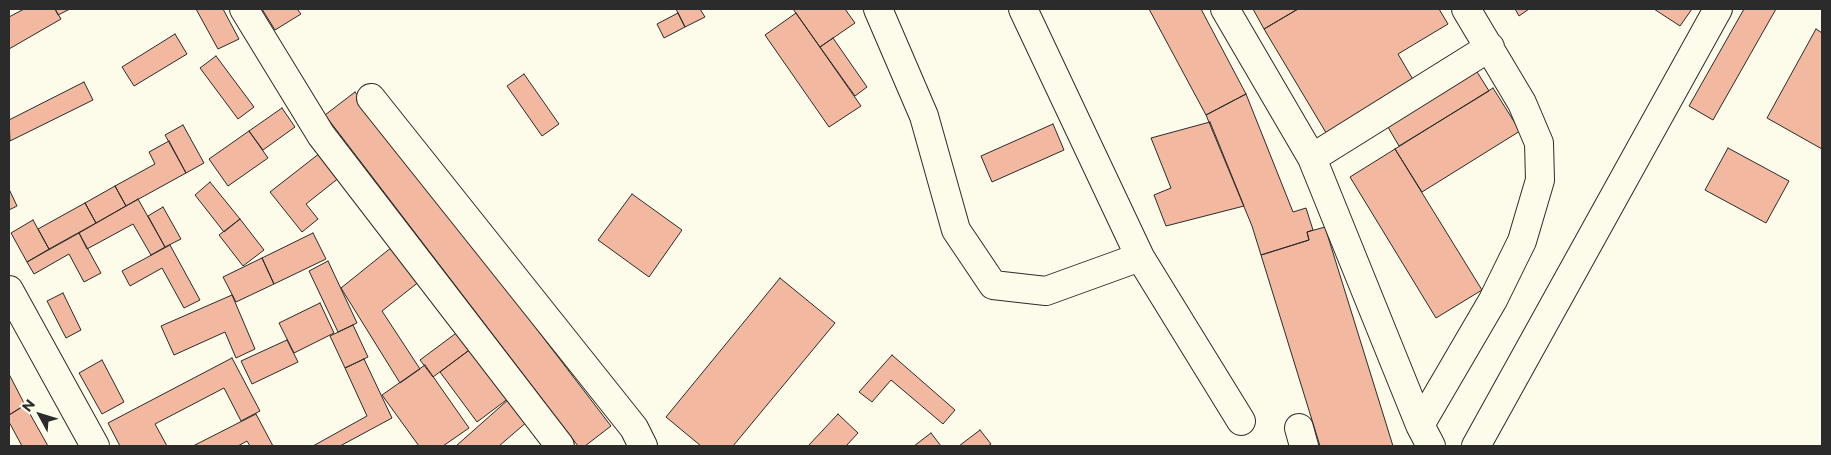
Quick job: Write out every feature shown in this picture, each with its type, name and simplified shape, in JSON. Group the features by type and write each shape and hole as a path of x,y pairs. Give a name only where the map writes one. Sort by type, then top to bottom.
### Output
{"street":[{"path":"244,9 321,136 560,446"},
{"path":"878,9 924,116 956,230 993,285 1046,291 1140,257"},
{"path":"1023,9 1140,257 1241,421"},
{"path":"1225,9 1312,158 1425,436"},
{"path":"1425,436 1522,241 1540,180 1539,144 1522,103 1466,9"},
{"path":"1476,446 1718,9"},
{"path":"1312,158 1490,47"},
{"path":"371,98 634,428 643,446"},
{"path":"9,290 96,446"}],"building":[{"path":"24,9 55,9 61,19 9,49 9,17"},
{"path":"55,9 70,9 58,15"},
{"path":"196,9 223,9 239,39 218,49"},
{"path":"262,9 297,9 301,14 275,30"},
{"path":"676,9 700,9 705,17 685,27"},
{"path":"793,9 845,9 855,23 820,47"},
{"path":"1149,9 1201,9 1246,94 1206,115"},
{"path":"1253,9 1298,9 1264,29"},
{"path":"1298,9 1439,9 1448,24 1398,54 1415,83 1328,136 1264,29"},
{"path":"1515,9 1529,9 1519,16"},
{"path":"1654,9 1692,9 1680,26"},
{"path":"1744,9 1776,9 1713,120 1689,106"},
{"path":"678,13 685,27 664,38 657,24"},
{"path":"796,13 861,106 829,127 765,35"},
{"path":"1816,29 1822,33 1822,149 1767,118"},
{"path":"175,34 187,54 134,86 122,67"},
{"path":"833,38 867,87 855,96 820,47"},
{"path":"216,56 254,107 238,119 200,68"},
{"path":"1474,67 1489,91 1399,146 1385,122"},
{"path":"524,74 559,124 542,136 507,86"},
{"path":"84,82 93,100 10,141 9,120"},
{"path":"1493,88 1520,131 1422,192 1395,149"},
{"path":"355,92 611,426 585,446 578,446 325,115"},
{"path":"1246,94 1293,212 1306,208 1313,230 1307,232 1309,240 1261,255 1252,226 1206,115"},
{"path":"282,108 295,127 263,150 249,131"},
{"path":"1210,122 1244,206 1166,226 1154,195 1171,188 1151,138"},
{"path":"1053,124 1064,150 992,182 981,156"},
{"path":"183,125 204,163 186,173 165,135"},
{"path":"249,131 268,158 228,186 209,159"},
{"path":"169,141 186,173 126,206 115,186 155,164 149,152"},
{"path":"1728,148 1789,181 1766,223 1705,190"},
{"path":"1395,149 1482,290 1436,318 1350,177"},
{"path":"320,153 340,177 306,204 318,219 302,232 270,192"},
{"path":"210,182 240,219 224,232 195,195"},
{"path":"115,186 126,206 96,223 85,203"},
{"path":"9,189 17,206 9,210"},
{"path":"632,194 682,230 649,277 598,240"},
{"path":"138,199 165,247 151,255 133,224 87,249 79,233"},
{"path":"85,203 96,223 49,249 38,229"},
{"path":"163,207 181,239 165,247 148,216"},
{"path":"240,219 264,250 243,266 219,235"},
{"path":"33,220 49,249 27,262 11,233"},
{"path":"1325,227 1393,446 1320,446 1261,255 1309,240 1307,232"},
{"path":"79,233 101,273 84,282 69,254 34,274 27,262"},
{"path":"313,233 326,259 274,284 262,258"},
{"path":"170,245 200,300 184,308 162,268 130,286 122,271"},
{"path":"392,247 420,281 382,311 420,369 400,383 341,288"},
{"path":"262,258 274,284 236,302 223,277"},
{"path":"328,261 357,323 338,332 309,271"},
{"path":"780,278 835,323 733,446 701,446 666,417"},
{"path":"63,293 81,330 66,338 47,301"},
{"path":"232,295 255,349 236,358 225,332 174,355 161,326"},
{"path":"320,303 334,333 294,353 279,323"},
{"path":"353,325 368,357 345,368 330,336"},
{"path":"459,331 472,348 433,377 420,360"},
{"path":"287,340 298,362 252,384 241,361"},
{"path":"472,348 509,398 477,422 440,372"},
{"path":"892,355 955,410 943,424 891,380 872,402 859,392"},
{"path":"232,358 260,411 241,421 224,388 155,424 167,446 120,446 108,423"},
{"path":"364,359 392,418 340,446 313,446 367,416 345,368"},
{"path":"102,360 124,402 102,414 79,373"},
{"path":"425,365 469,428 443,446 419,446 382,395"},
{"path":"9,374 25,405 9,415"},
{"path":"509,399 528,421 499,446 456,446"},
{"path":"25,405 48,446 22,446 9,422 9,415"},
{"path":"256,414 273,446 250,446 247,441 238,446 193,446"},
{"path":"838,414 858,433 846,446 808,446"},
{"path":"980,430 991,444 988,446 959,446"},
{"path":"931,433 941,446 914,446"}]}
